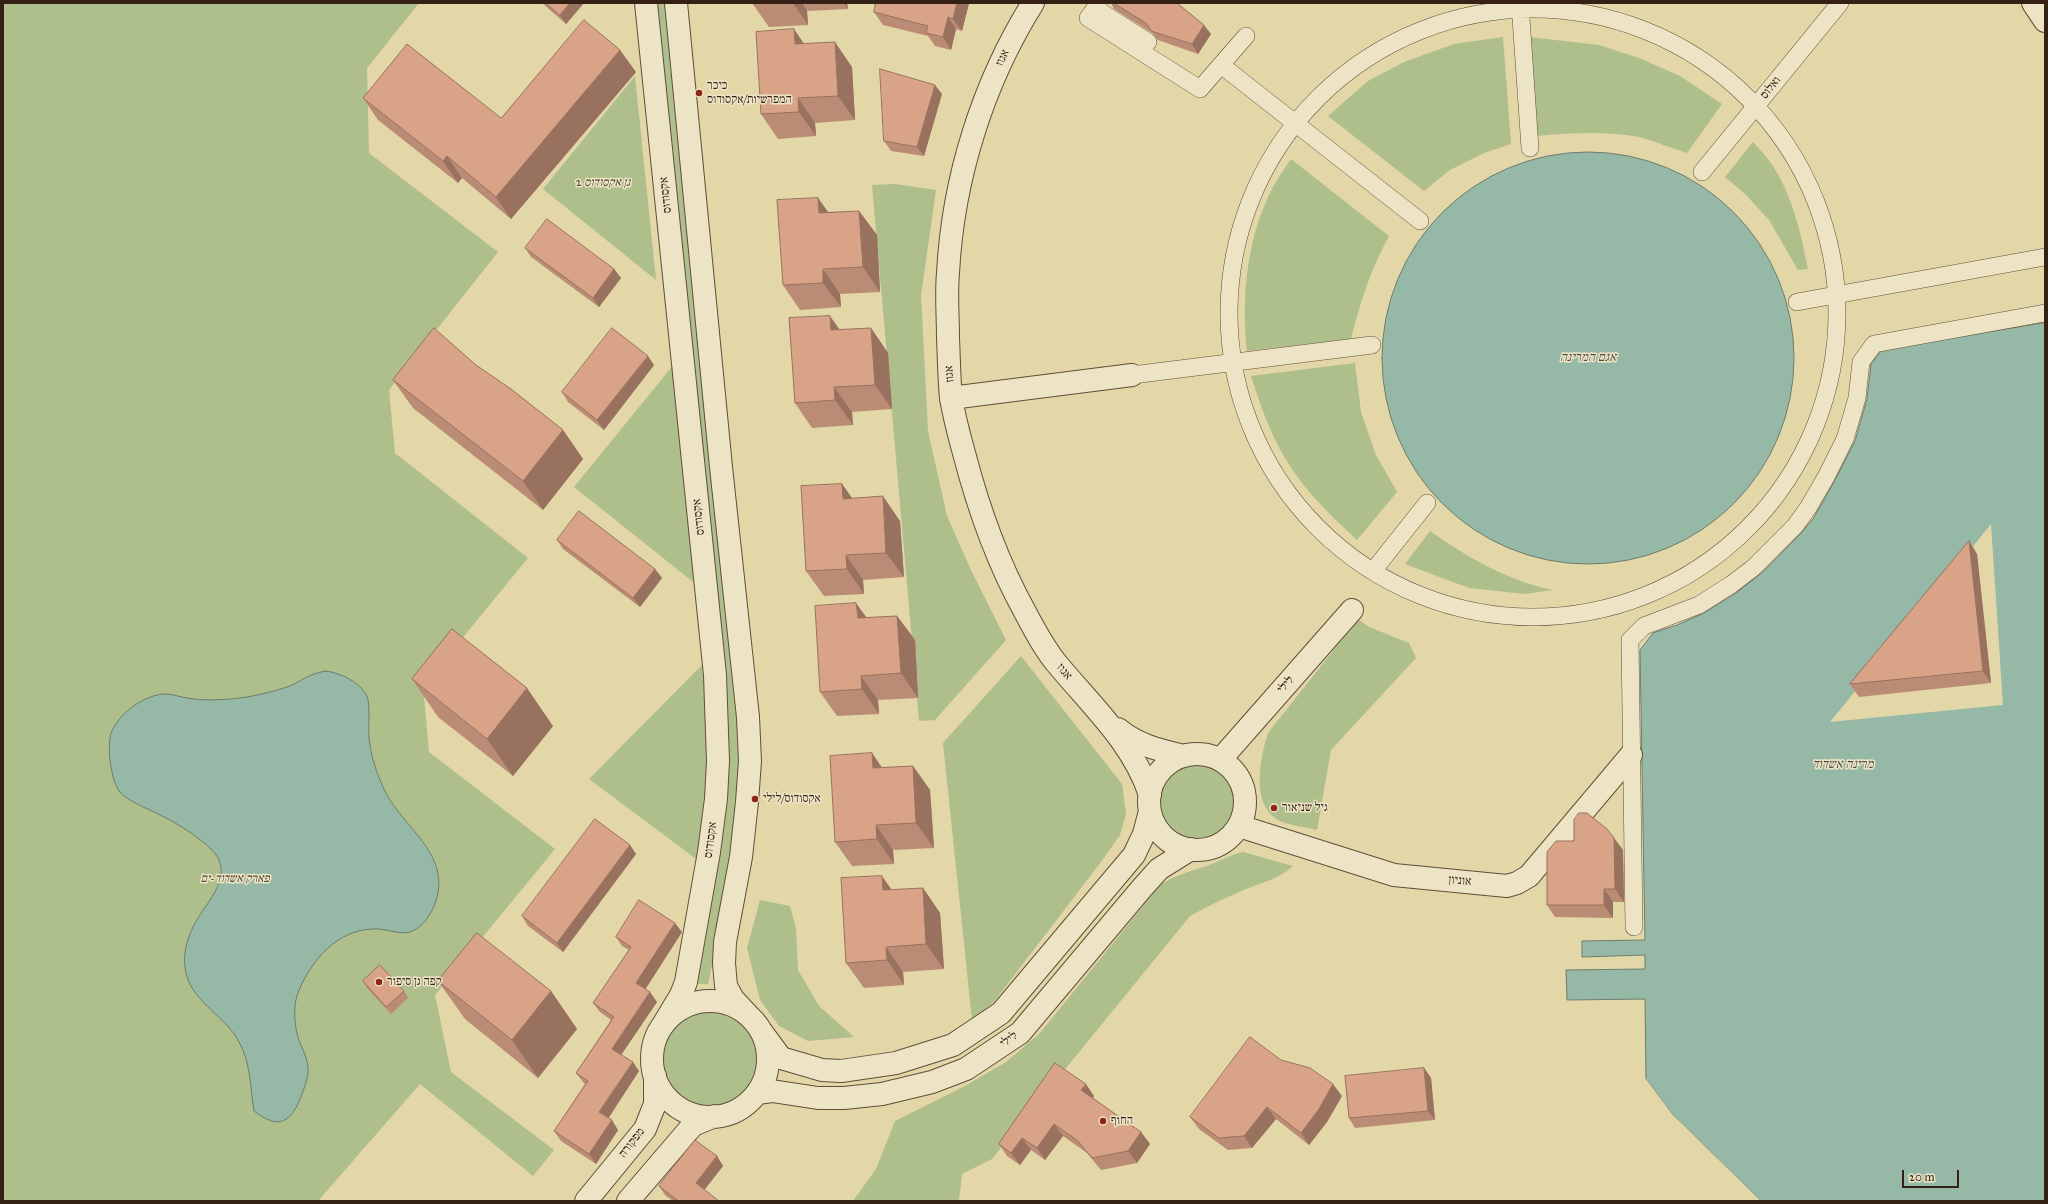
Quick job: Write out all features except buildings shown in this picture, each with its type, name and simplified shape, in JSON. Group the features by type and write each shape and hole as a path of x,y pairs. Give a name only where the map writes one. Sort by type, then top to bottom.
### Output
{"street":[{"name":"אקסודוס","path":"646,3 715,675 718,761 709,852 686,982 681,995 663,1025"},
{"path":"676,3 721,467 748,717 750,762 747,802 741,857 725,942 724,963 726,986 733,999 761,1031 781,1058 822,1070 841,1071 896,1063 953,1044 1000,1013 1134,855 1144,834 1153,782 1161,770 1171,761 1184,756 1196,754 1209,755 1220,760 1230,767 1240,780 1245,795 1244,811 1239,826 1230,837 1205,849 1191,849 1177,845 1164,837 1155,825 1150,803"},
{"name":"אגוז","path":"1033,3 1017,28 996,74 976,127 960,184 952,232 948,273 952,398 971,478 984,520 1003,567 1024,610 1056,663 1106,719 1143,774 1150,803"},
{"name":"ואלוס","path":"1702,172 1840,3"},
{"path":"2033,3 2045,21"},
{"path":"1148,42 1096,6 1088,18 1200,89 1246,36"},
{"path":"1520,6 1530,148"},
{"path":"1520,6 1598,16 1637,28 1674,44 1707,65 1757,105 1789,148 1810,188 1823,225 1829,258 1832,296 1828,383 1821,414 1811,445 1796,478 1774,510 1745,538 1716,562 1692,576 1649,594 1578,611 1540,616 1502,615 1470,611 1431,601 1393,585 1373,571 1330,535 1284,486 1256,436 1248,417 1235,363 1229,311 1231,272 1246,208 1262,174 1282,142 1296,124 1316,101 1342,77 1369,56 1399,40 1441,23 1479,13 1520,6"},
{"path":"1169,56 1207,81"},
{"path":"1221,65 1420,221"},
{"path":"1797,302 2045,257"},
{"path":"1634,927 1630,640 1644,626 1699,605 1732,584 1753,568 1795,526 1808,508 1826,477 1845,439 1857,398 1861,362 1874,344 2045,313"},
{"path":"952,398 1372,345"},
{"path":"1373,571 1427,503"},
{"name":"לילי","path":"1220,760 1352,610"},
{"name":"אגוז","path":"1106,719 1128,737 1142,744 1184,756"},
{"name":"אוניון","path":"1239,826 1394,875 1506,886 1517,884 1529,876 1631,755"},
{"name":"לילי","path":"757,1093 772,1091 818,1098 838,1098 882,1094 932,1082 966,1069 1020,1033 1159,869 1191,849"},
{"path":"715,1116 696,1114 678,1106 664,1093 655,1076 652,1058 655,1040 663,1025 676,1012 694,1003 712,1001 731,1004 747,1014"},
{"path":"628,1201 693,1125 715,1116 736,1110 745,1105 757,1093 765,1079 768,1063 767,1046 761,1031"},
{"name":"מפקורה","path":"586,1201 645,1129 655,1104 655,1076"}],"green space":[{"name":"פארק אשדוד-ים","path":"3,3 419,3 367,68 369,153 498,252 389,390 395,453 528,558 423,686 429,752 555,849 435,995 451,1072 554,1150 533,1176 420,1084 318,1201 3,1201"},
{"path":"652,3 672,3 736,611 739,746 738,800 717,941 708,984 696,984 722,800"},
{"path":"1503,37 1511,144 1484,153 1450,170 1424,191 1328,116 1368,81 1404,62 1454,44"},
{"path":"1529,37 1599,45 1639,58 1680,76 1722,104 1687,153 1639,137 1626,135 1588,133 1537,136"},
{"name":"גן אקסודוס 2","path":"635,76 656,280 543,189"},
{"path":"1753,142 1771,163 1785,188 1799,228 1808,269 1798,270 1769,220 1746,195 1725,177"},
{"path":"1291,159 1389,236 1367,286 1351,339 1247,351 1245,330 1246,288 1252,246 1264,206 1279,176"},
{"path":"895,184 936,190 921,295 928,431 947,516 971,570 1006,640 935,720 919,721 872,185"},
{"path":"675,363 697,585 574,487"},
{"path":"1355,363 1361,412 1376,455 1397,492 1357,540 1318,502 1292,469 1270,428 1251,376"},
{"path":"1430,531 1458,550 1488,567 1520,581 1553,590 1525,594 1469,588 1405,564"},
{"path":"1358,619 1369,627 1409,643 1416,658 1331,750 1317,830 1284,823 1271,814 1264,804 1261,793 1260,768 1268,733"},
{"path":"1021,656 1122,784 1126,814 1120,835 1104,858 993,1003 972,1020 943,743"},
{"path":"702,665 711,752 699,861 589,779"},
{"path":"1197,762 1212,765 1225,774 1234,787 1237,802 1234,817 1225,830 1212,839 1197,842 1182,839 1169,830 1160,817 1157,802 1160,787 1169,774 1182,765"},
{"path":"1243,852 1293,866 1271,880 1232,895 1190,916 992,1159 962,1174 959,1201 853,1201 876,1169 895,1121 965,1086 1006,1062 1040,1033 1160,885 1177,876"},
{"path":"760,900 790,906 796,928 798,970 819,1006 854,1037 808,1041 779,1026 760,1000 747,948"},
{"path":"710,1011 728,1015 744,1025 754,1041 758,1059 754,1077 744,1093 728,1103 710,1107 692,1103 676,1093 666,1077 662,1059 666,1041 676,1025 692,1015"}],"water":[{"name":"אגם המרינה","path":"1588,152 1628,156 1667,168 1685,176 1702,187 1734,212 1759,244 1770,261 1778,279 1790,318 1794,358 1790,398 1778,437 1770,455 1759,472 1734,504 1702,529 1685,540 1667,548 1628,560 1588,564 1548,560 1509,548 1491,540 1474,529 1442,504 1417,472 1406,455 1398,437 1386,398 1382,358 1386,318 1398,279 1406,261 1417,244 1442,212 1474,187 1491,176 1509,168 1548,156"},
{"name":"מרינה אשדוד","path":"2045,323 2045,1201 1761,1201 1672,1114 1646,1079 1645,999 1567,1000 1566,970 1645,969 1645,955 1582,957 1582,941 1645,940 1640,650 1653,633 1677,625 1704,613 1736,593 1764,571 1813,519 1855,441 1867,399 1871,364 1882,350"},
{"path":"326,671 348,678 363,689 368,697 370,745 379,776 392,803 431,854 437,868 439,884 436,901 432,910 423,924 415,930 401,933 382,929 373,929 348,935 327,949 311,968 297,995 295,1013 298,1037 307,1063 307,1077 302,1094 294,1111 289,1117 278,1122 271,1121 254,1111 248,1066 242,1048 232,1031 207,1006 193,989 185,968 185,952 189,936 197,919 218,886 221,869 219,860 209,847 192,834 165,817 132,801 121,793 114,780 110,761 110,739 111,733 120,718 141,701 150,697 171,694 184,698 206,700 246,697 264,694 287,687 310,676"}],"pier":[{"path":"1991,524 2003,705 1830,722"},
{"path":"1646,1079 1672,1114 1761,1201 1754,1198 1670,1116 1645,1081"}],"place":[{"name":"כיכר המפרשיות/אקסודוס","path":"699,93"},
{"name":"אקסודוס/לילי","path":"755,799"},
{"name":"גיל שניאור","path":"1274,808"},
{"name":"קפה גן סיפור","path":"379,982"},
{"name":"החוף","path":"1103,1121"}]}
